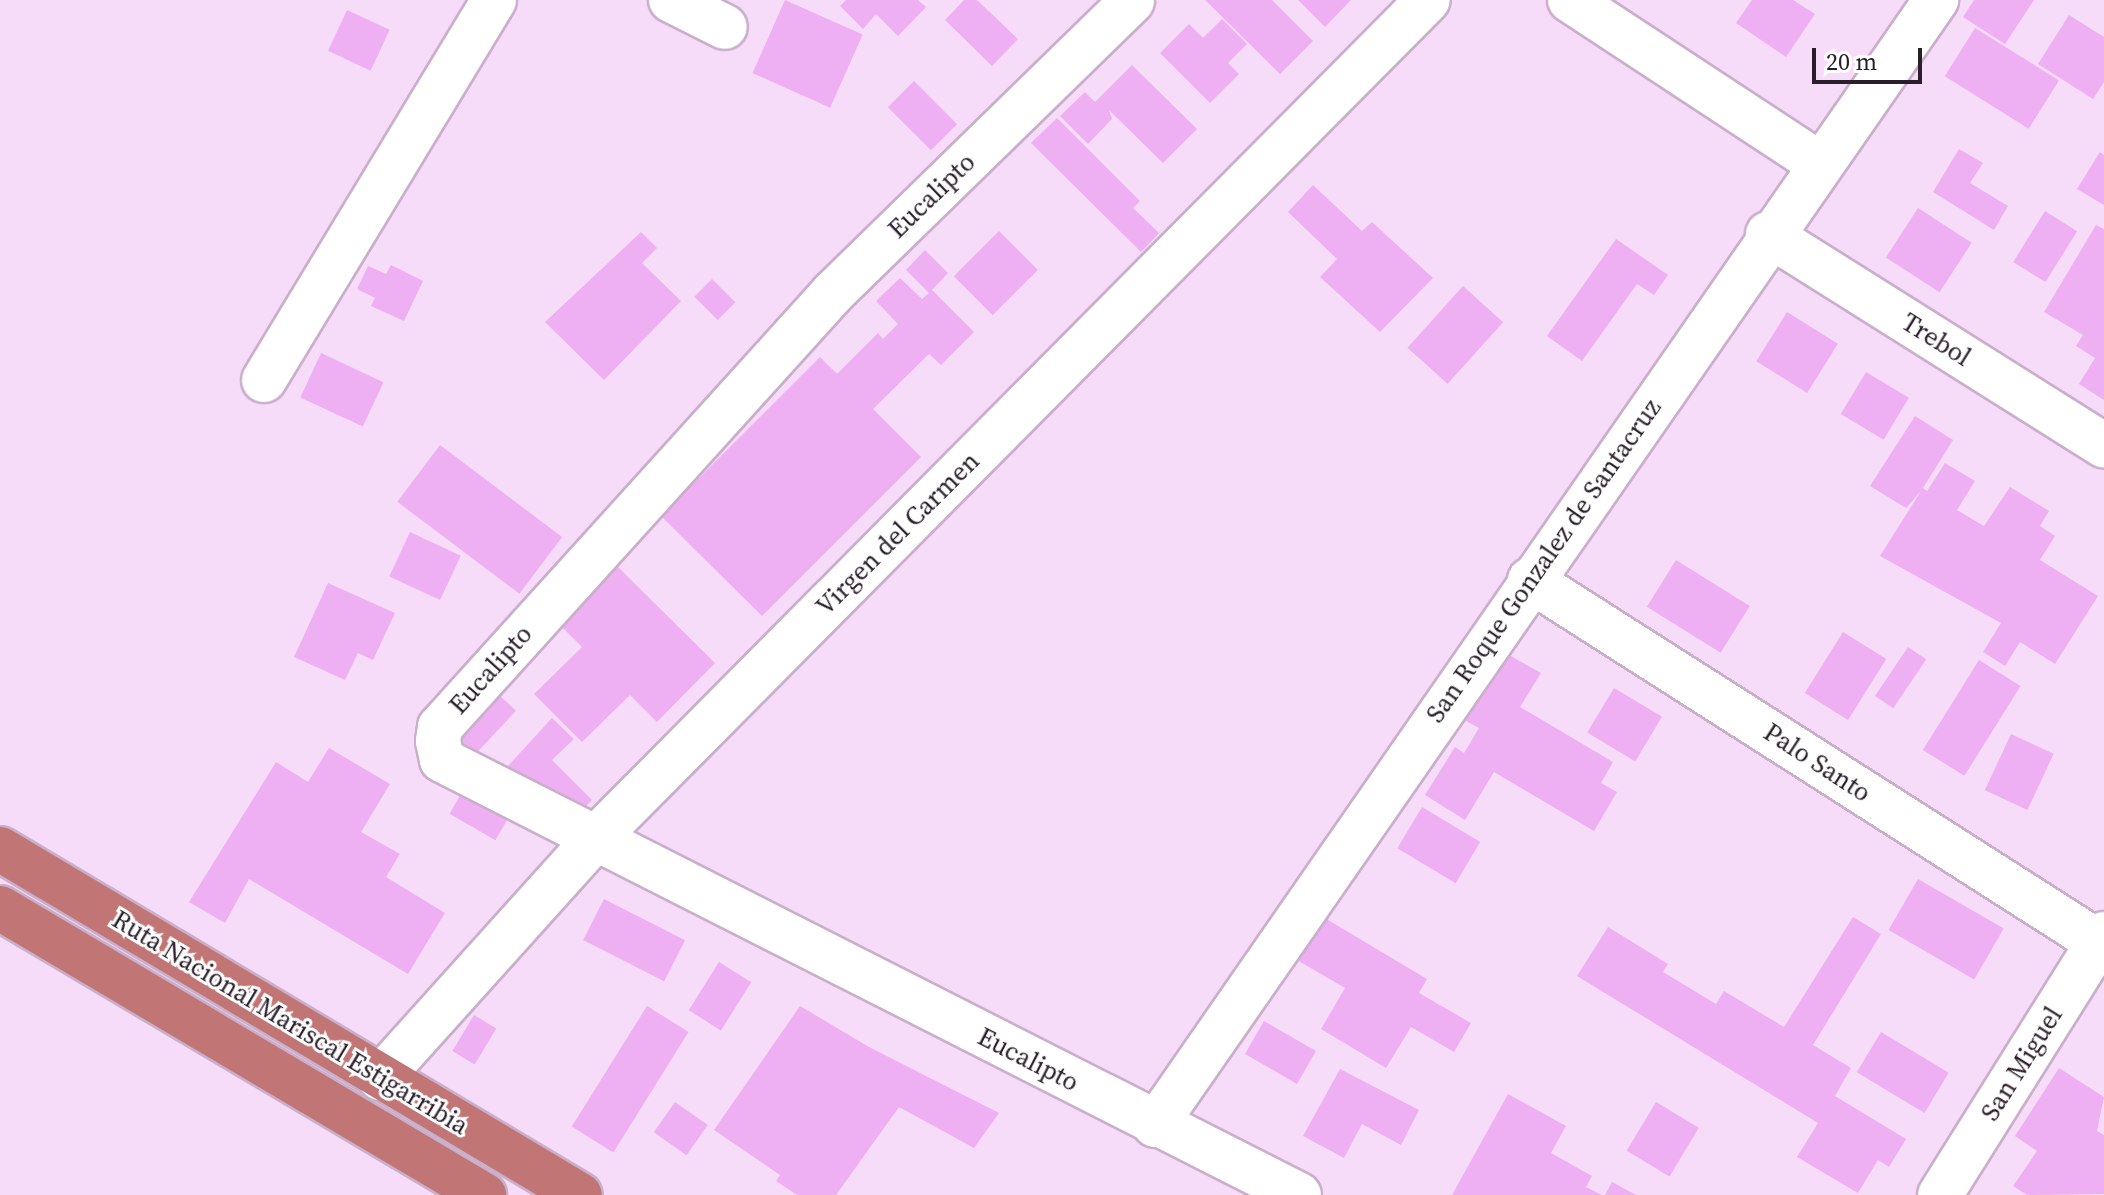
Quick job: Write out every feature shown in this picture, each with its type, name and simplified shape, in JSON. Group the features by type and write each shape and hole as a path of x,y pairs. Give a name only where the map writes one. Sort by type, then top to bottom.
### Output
{"highway":[{"name":"Ruta Nacional Mariscal Estigarribia","path":"0,849 580,1195"},
{"name":"Ruta Nacional Mariscal Estigarribia","path":"0,908 483,1195"}],"street":[{"path":"264,380 494,0"},
{"path":"671,0 725,27"},
{"name":"Virgen del Carmen","path":"380,1078 597,837 1428,0"},
{"path":"1570,0 1818,163"},
{"name":"San Roque Gonzalez de Santacruz","path":"1155,1125 1768,234 1936,0"},
{"name":"Eucalipto","path":"1132,1 832,294 440,727 442,760 1155,1125 1299,1195"},
{"name":"Trebol","path":"1768,234 2104,446"},
{"name":"Palo Santo","path":"1530,580 2102,941"},
{"name":"San Miguel","path":"1940,1195 2102,941"}],"building":[{"path":"785,0 863,35 830,108 752,73"},
{"path":"846,0 918,0 926,7 898,36 876,14 863,29 840,6"},
{"path":"964,0 977,0 1018,39 992,66 945,20"},
{"path":"1205,0 1272,0 1313,41 1280,74"},
{"path":"1298,0 1351,0 1325,27"},
{"path":"1752,0 1793,0 1815,14 1786,57 1736,23"},
{"path":"1974,0 2034,0 2005,44 1963,17"},
{"path":"347,10 390,30 371,71 328,51"},
{"path":"2069,15 2104,37 2104,82 2093,99 2038,64"},
{"path":"1222,19 1247,44 1228,63 1239,74 1210,103 1160,53 1189,24 1203,38"},
{"path":"1975,28 2059,80 2029,129 1945,76"},
{"path":"1132,65 1197,129 1163,163 1109,110 1112,119 1088,144 1060,116 1085,92 1095,102"},
{"path":"914,81 957,124 931,150 888,107"},
{"path":"1057,118 1140,201 1133,208 1159,233 1141,252 1031,143"},
{"path":"1959,149 1983,163 1970,183 2008,206 1994,230 1933,192"},
{"path":"2100,152 2104,155 2104,205 2077,189"},
{"path":"1313,185 1362,231 1372,222 1433,278 1380,332 1320,277 1337,259 1288,212"},
{"path":"1918,208 1972,243 1940,292 1886,257"},
{"path":"2045,211 2077,231 2045,282 2013,262"},
{"path":"2096,225 2104,229 2104,400 2079,384 2095,358 2076,346 2083,335 2044,312"},
{"path":"999,231 1038,270 993,315 954,276"},
{"path":"641,232 657,248 642,263 681,301 604,380 545,322"},
{"path":"1616,239 1668,275 1654,295 1637,284 1582,361 1547,336"},
{"path":"925,250 948,273 932,290 974,332 941,365 929,354 873,409 921,457 762,616 661,516 820,357 837,374 878,333 883,339 898,324 876,301 900,278 922,299 929,293 906,270"},
{"path":"391,265 423,281 404,321 371,306 375,298 357,289 368,266 386,274"},
{"path":"712,279 735,302 718,320 694,297"},
{"path":"1463,286 1503,322 1448,384 1407,348"},
{"path":"1787,312 1838,344 1807,393 1756,361"},
{"path":"321,353 384,382 363,427 300,397"},
{"path":"1866,372 1909,398 1884,440 1841,414"},
{"path":"1915,416 1953,440 1923,488 1927,491 1945,463 1975,481 1957,510 1984,526 2010,487 2049,511 2040,526 2055,536 2040,560 2098,596 2055,664 2020,642 2005,666 1983,652 2001,623 1880,556 1921,491 1906,508 1870,486"},
{"path":"440,445 562,537 519,594 397,502"},
{"path":"410,532 461,556 440,600 389,576"},
{"path":"1676,560 1750,606 1721,653 1647,607"},
{"path":"618,567 715,663 657,722 630,695 582,742 534,694 582,647 560,625"},
{"path":"328,583 395,613 373,660 358,653 345,680 294,657"},
{"path":"1843,632 1886,659 1848,720 1805,693"},
{"path":"1908,647 1926,659 1893,708 1875,696"},
{"path":"1502,651 1541,673 1520,707 1613,762 1601,783 1617,792 1594,831 1494,772 1465,820 1425,795 1455,747 1464,753 1479,728 1462,719"},
{"path":"1979,660 2021,686 1964,776 1923,750"},
{"path":"1614,688 1662,717 1635,761 1587,733"},
{"path":"497,693 516,711 474,756 455,738"},
{"path":"552,718 574,739 552,760 592,800 575,818 497,778"},
{"path":"2011,734 2054,754 2027,810 1985,790"},
{"path":"329,748 390,784 361,832 400,854 386,877 445,913 408,974 249,879 225,923 189,902 276,762 308,782"},
{"path":"469,780 515,806 495,840 450,814"},
{"path":"1422,807 1480,842 1456,883 1397,848"},
{"path":"1918,879 2004,929 1974,980 1888,930"},
{"path":"604,899 685,940 664,981 583,940"},
{"path":"1323,917 1427,979 1419,993 1471,1023 1454,1052 1411,1027 1386,1068 1321,1029 1345,988 1297,960"},
{"path":"1853,917 1881,934 1813,1045 1851,1068 1835,1096 1906,1139 1889,1167 1878,1160 1858,1193 1797,1157 1818,1123 1577,976 1608,927 1668,964 1663,972 1716,1004 1724,991 1784,1027"},
{"path":"719,962 751,982 721,1030 689,1010"},
{"path":"647,1006 689,1032 613,1152 572,1126"},
{"path":"800,1006 869,1047 999,1113 974,1148 899,1107 836,1195 797,1195 776,1181 780,1175 714,1130"},
{"path":"474,1015 496,1028 475,1064 452,1051"},
{"path":"1264,1021 1316,1051 1297,1084 1245,1054"},
{"path":"1881,1032 1949,1073 1925,1113 1857,1072"},
{"path":"2059,1068 2104,1097 2097,1131 2104,1135 2104,1194 2027,1195 2013,1186 2037,1151 2015,1136"},
{"path":"1340,1069 1419,1110 1401,1145 1362,1124 1344,1158 1303,1136"},
{"path":"1508,1094 1566,1126 1551,1153 1592,1176 1586,1187 1602,1195 1452,1195"},
{"path":"675,1102 708,1125 687,1155 654,1132"},
{"path":"1656,1102 1699,1128 1670,1177 1627,1151"},
{"path":"1612,1182 1636,1195 1605,1195"}]}
